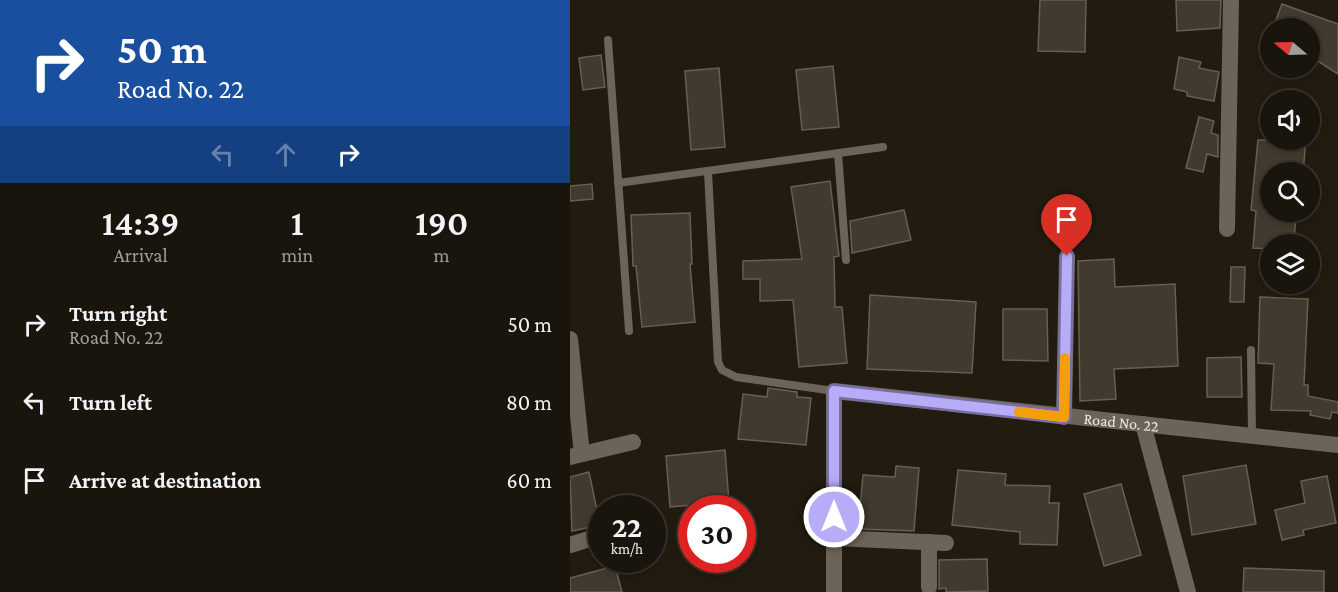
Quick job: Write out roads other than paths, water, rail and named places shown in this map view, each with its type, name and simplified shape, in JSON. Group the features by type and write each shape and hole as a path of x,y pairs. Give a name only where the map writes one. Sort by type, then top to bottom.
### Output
{"street":[{"path":"1227,229 1231,0"},
{"path":"1064,417 1067,256"},
{"path":"570,339 576,456 633,442"},
{"path":"834,391 834,592"},
{"name":"Road No. 22","path":"834,391 1338,445"},
{"path":"1143,424 1188,592"},
{"path":"834,538 946,543"},
{"path":"570,545 588,539"},
{"path":"929,542 929,587"}],"lane":[{"path":"608,40 629,331"},
{"path":"618,183 883,147"},
{"path":"838,153 846,260"},
{"path":"708,172 718,362 722,370 736,377 834,391"},
{"path":"1251,350 1252,436"}]}
